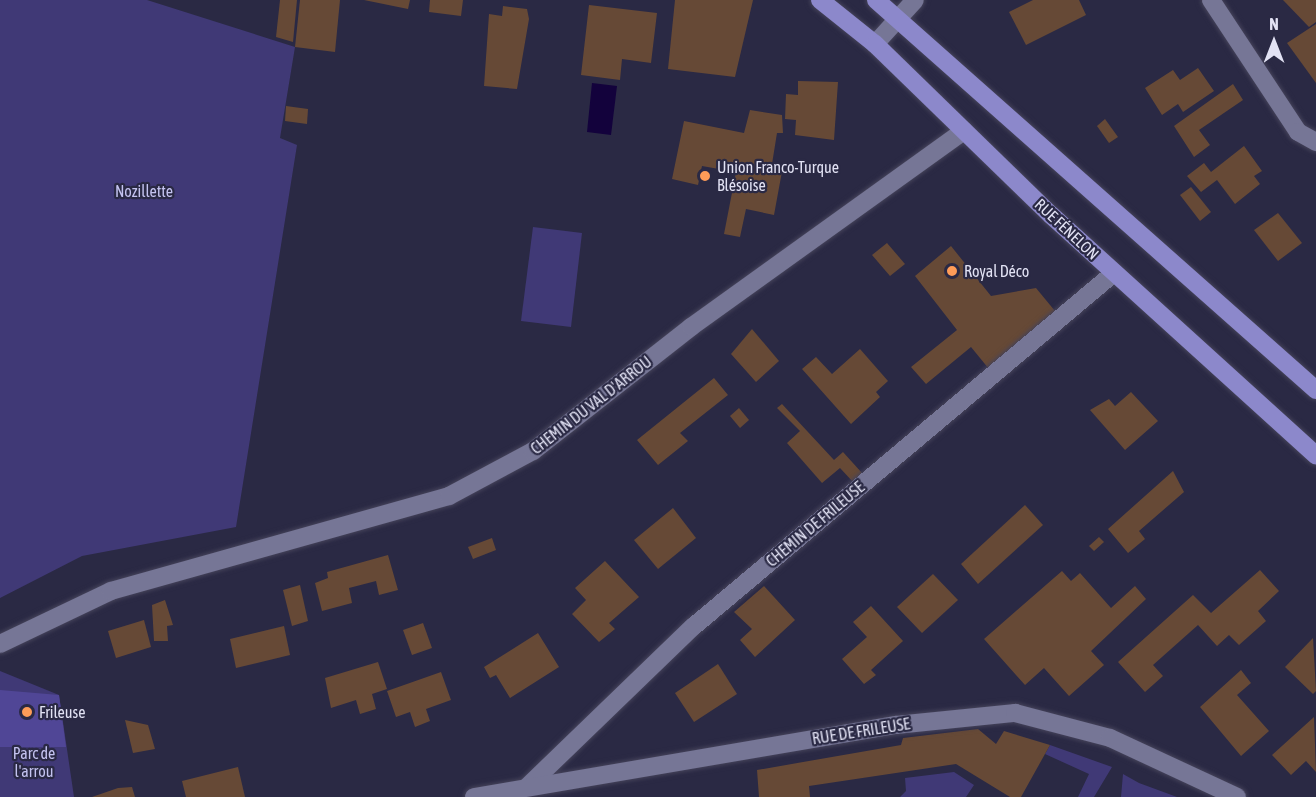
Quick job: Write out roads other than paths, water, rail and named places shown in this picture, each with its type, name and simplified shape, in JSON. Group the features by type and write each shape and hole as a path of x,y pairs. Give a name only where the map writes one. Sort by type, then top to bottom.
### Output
{"main road":[{"name":"RUE FÉNELON","path":"820,0 875,44 1114,273 1316,455"},
{"path":"876,0 1316,390"}],"street":[{"path":"875,44 915,0"},
{"path":"1211,0 1298,132 1316,142"},
{"name":"CHEMIN DU VAL D'ARROU","path":"0,644 111,591 448,496 533,451 700,320 964,131"},
{"name":"CHEMIN DE FRILEUSE","path":"527,787 694,626 1114,273"},
{"name":"RUE DE FRILEUSE","path":"474,797 896,724 1015,713 1110,738 1237,797"}],"place":[{"name":"Union Franco-Turque Blésoise","path":"705,176"},
{"name":"Royal Déco","path":"952,271"},
{"name":"Frileuse","path":"27,712"}],"park label":[{"name":"Nozillette","path":"144,191"},
{"name":"Parc de l'arrou","path":"34,762"}]}
